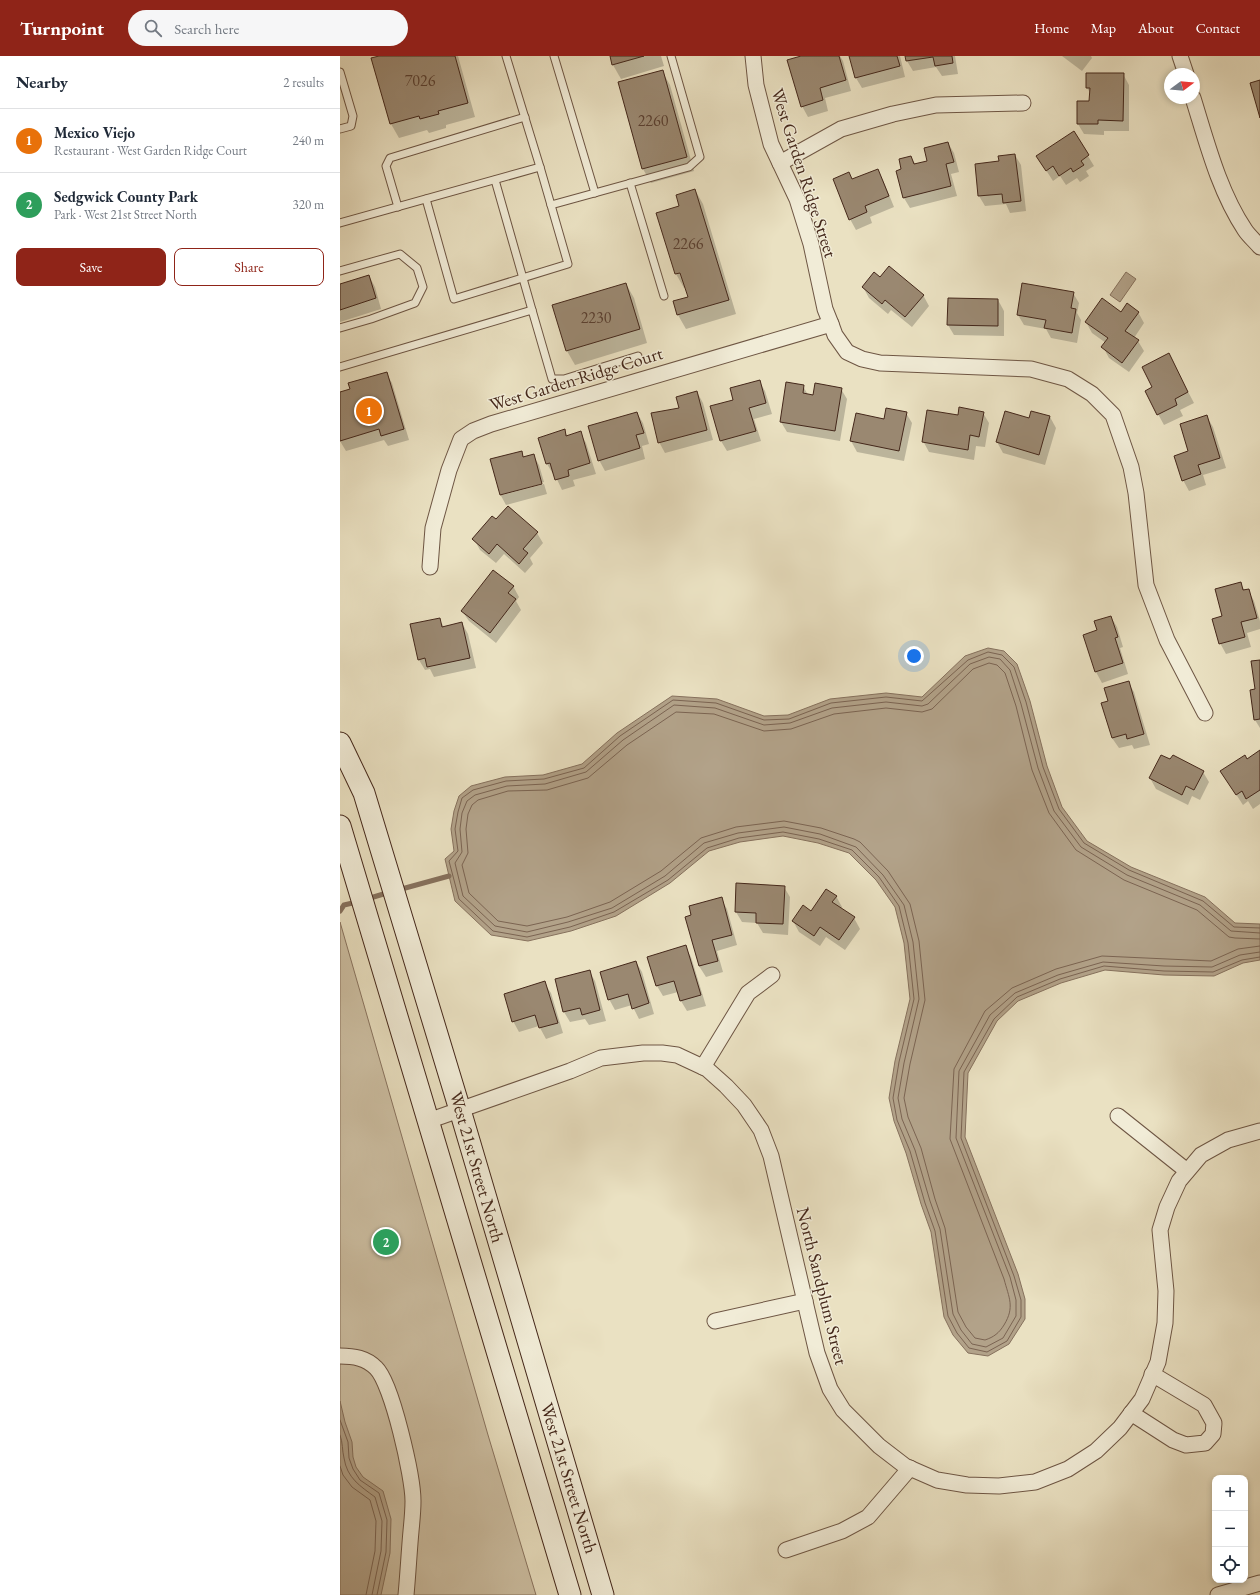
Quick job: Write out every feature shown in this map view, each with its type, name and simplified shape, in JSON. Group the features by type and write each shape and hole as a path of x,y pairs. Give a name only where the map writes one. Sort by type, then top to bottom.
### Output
{"main road":[{"name":"West 21st Street North","path":"340,743 364,793 604,1595"},
{"name":"West 21st Street North","path":"340,826 570,1595"}],"street":[{"name":"West Garden Ridge Street","path":"753,56 756,85 771,144 796,199 810,244 825,309 835,335 847,352 862,359 880,363 1032,369 1068,379 1092,394 1113,415 1131,467 1136,493 1146,585 1166,640 1205,713"},
{"path":"1180,56 1184,68"},
{"path":"780,163 841,130 893,114 936,105 1023,103"},
{"path":"1195,104 1212,158 1230,204 1246,231 1260,247"},
{"name":"West Garden Ridge Court","path":"430,567 433,528 449,470 462,439 473,431 491,424 831,324"},
{"path":"702,1067 748,992 772,976"},
{"name":"North Sandplum Street","path":"428,1121 570,1071 601,1058 642,1053 662,1053 677,1055 707,1069 744,1105 761,1130 771,1156 816,1353 830,1389 843,1410 879,1446 905,1466 938,1480 967,1485 1000,1486 1035,1482 1068,1469 1096,1451 1120,1428 1132,1413 1142,1399 1158,1362 1165,1323 1166,1291 1160,1230 1167,1207 1179,1180 1200,1155 1228,1140 1260,1131"},
{"path":"1118,1116 1187,1171"},
{"path":"715,1321 805,1301"},
{"path":"340,1356 352,1356 366,1360 377,1368 386,1382 396,1417 411,1475 413,1502 406,1595"},
{"path":"1132,1413 1173,1440 1186,1445 1205,1443 1213,1434 1214,1424 1204,1405 1152,1374"},
{"path":"786,1550 842,1531 868,1517 910,1468"},
{"path":"1218,1595 1260,1583"}],"lane":[{"path":"426,199 454,300 568,264 506,56"},
{"path":"554,56 595,193"},
{"path":"551,205 689,166 700,157 672,56"},
{"path":"340,72 353,116 350,126 340,129"},
{"path":"398,207 386,166 390,158 525,118"},
{"path":"340,223 540,167"},
{"path":"495,180 552,379 564,379 638,356"},
{"path":"630,183 664,296"},
{"path":"340,271 400,254 417,268 422,287 415,303 371,319 340,328"},
{"path":"340,367 532,310"}],"shaded area":[{"path":"340,922 488,1435 536,1595 340,1595"}],"water":[{"path":"1126,272 1136,279 1120,302 1110,295"},
{"path":"988,648 1004,651 1017,664 1030,701 1047,766 1062,807 1087,841 1131,867 1205,897 1235,923 1260,924 1260,960 1243,963 1214,976 1164,975 1105,970 1061,983 1018,1001 997,1021 968,1073 965,1137 1018,1274 1025,1299 1025,1319 1009,1344 988,1356 968,1353 953,1335 944,1317 931,1232 906,1153 894,1121 889,1098 895,1061 910,999 904,943 895,907 876,880 849,853 818,843 783,836 740,842 709,851 670,883 616,916 571,931 528,941 491,935 455,901 445,859 454,851 451,829 454,811 459,796 471,786 505,777 543,775 582,764 617,733 672,696 717,699 764,716 788,715 830,699 886,693 922,697 965,656"},
{"path":"340,1401 352,1442 353,1457 356,1467 363,1477 383,1491 391,1519 390,1553 381,1595 340,1595"}],"building":[{"path":"379,56 455,56 468,103 438,111 439,114 420,119 419,116 390,124 371,58"},
{"path":"610,56 644,56 612,65"},
{"path":"801,56 839,56 846,80 820,88 823,100 801,107 787,60"},
{"path":"849,56 897,56 900,66 855,78"},
{"path":"905,56 952,56 953,63 935,66 933,57 906,61"},
{"path":"663,70 687,157 642,169 618,82"},
{"path":"1086,73 1124,73 1123,121 1098,120 1098,124 1077,124 1077,101 1089,101 1090,88 1086,88"},
{"path":"1260,80 1260,118 1250,83"},
{"path":"1074,131 1089,155 1081,161 1084,165 1073,172 1071,168 1059,176 1053,166 1046,171 1036,156"},
{"path":"948,142 954,162 946,164 951,186 903,198 896,171 901,169 899,159 911,156 914,164 927,161 924,148"},
{"path":"1015,154 1021,201 1003,203 1002,194 978,196 975,164 999,161 998,156"},
{"path":"878,169 889,196 865,206 867,212 849,220 833,179 849,172 852,179"},
{"path":"695,189 729,300 677,315 673,301 688,297 680,273 675,274 656,213 679,206 676,195"},
{"path":"889,266 924,295 905,317 885,300 882,304 862,287 874,272 880,277"},
{"path":"369,275 376,298 340,310 340,284"},
{"path":"626,283 640,329 566,351 552,305"},
{"path":"1022,283 1074,292 1071,308 1076,309 1072,333 1044,328 1046,320 1017,315"},
{"path":"948,298 998,299 998,326 947,325"},
{"path":"1102,298 1121,312 1127,303 1139,312 1125,331 1139,340 1122,363 1101,347 1108,338 1085,322"},
{"path":"1169,353 1188,392 1175,399 1177,405 1157,415 1145,391 1152,387 1142,367"},
{"path":"387,372 404,429 381,436 379,429 340,441 340,392 350,389 348,383"},
{"path":"760,380 766,403 749,408 756,431 720,441 710,406 733,400 730,388"},
{"path":"786,382 804,385 803,393 813,395 815,383 842,388 835,431 780,422"},
{"path":"697,391 707,430 658,443 651,413 679,408 676,397"},
{"path":"959,407 984,412 979,437 970,435 968,450 922,442 927,410 958,415"},
{"path":"886,408 907,412 899,451 850,441 856,413 884,419"},
{"path":"1005,411 1029,418 1031,411 1050,416 1039,455 996,442"},
{"path":"637,412 644,433 636,435 640,448 598,461 588,426"},
{"path":"1207,415 1220,458 1198,465 1201,474 1182,481 1174,456 1188,451 1180,424"},
{"path":"565,429 566,436 581,431 590,463 568,470 569,476 555,480 550,463 546,464 538,438"},
{"path":"522,451 523,457 534,454 542,484 500,495 490,459"},
{"path":"508,506 538,532 523,549 528,553 519,564 497,544 489,554 472,539 492,516 496,519"},
{"path":"493,570 514,586 508,593 516,599 490,633 461,611"},
{"path":"1241,582 1243,590 1249,589 1257,618 1241,622 1245,637 1219,644 1212,619 1222,616 1215,589"},
{"path":"1111,616 1118,637 1115,638 1123,663 1095,672 1083,635 1097,630 1094,621"},
{"path":"440,618 442,627 462,622 470,658 427,667 425,658 418,660 410,624"},
{"path":"1260,660 1260,719 1254,720 1250,690 1255,689 1251,661"},
{"path":"1129,681 1144,734 1127,739 1126,734 1112,738 1101,703 1108,701 1104,688"},
{"path":"1260,750 1260,790 1246,799 1242,791 1236,795 1220,771 1245,755 1247,759"},
{"path":"1161,755 1170,759 1173,755 1204,771 1194,790 1186,786 1182,795 1149,778"},
{"path":"736,883 785,886 783,924 756,923 756,913 735,912"},
{"path":"826,889 837,896 832,902 855,917 839,940 820,927 814,936 792,921 803,905 811,911"},
{"path":"722,897 732,935 712,940 718,961 699,966 685,917 691,915 689,906"},
{"path":"686,945 701,995 680,1001 674,981 656,986 647,957"},
{"path":"636,961 649,1003 632,1009 628,994 608,1000 600,972"},
{"path":"590,970 600,1010 582,1015 580,1008 563,1012 555,979"},
{"path":"545,981 558,1023 539,1028 535,1015 512,1022 504,994"}],"waterway":[{"path":"398,890 449,876"},
{"path":"367,899 390,892"},
{"path":"340,911 344,905 357,902"}],"place":[{"name":"Mexico Viejo","path":"369,411"},
{"name":"Sedgwick County Park","path":"386,1242"}]}
